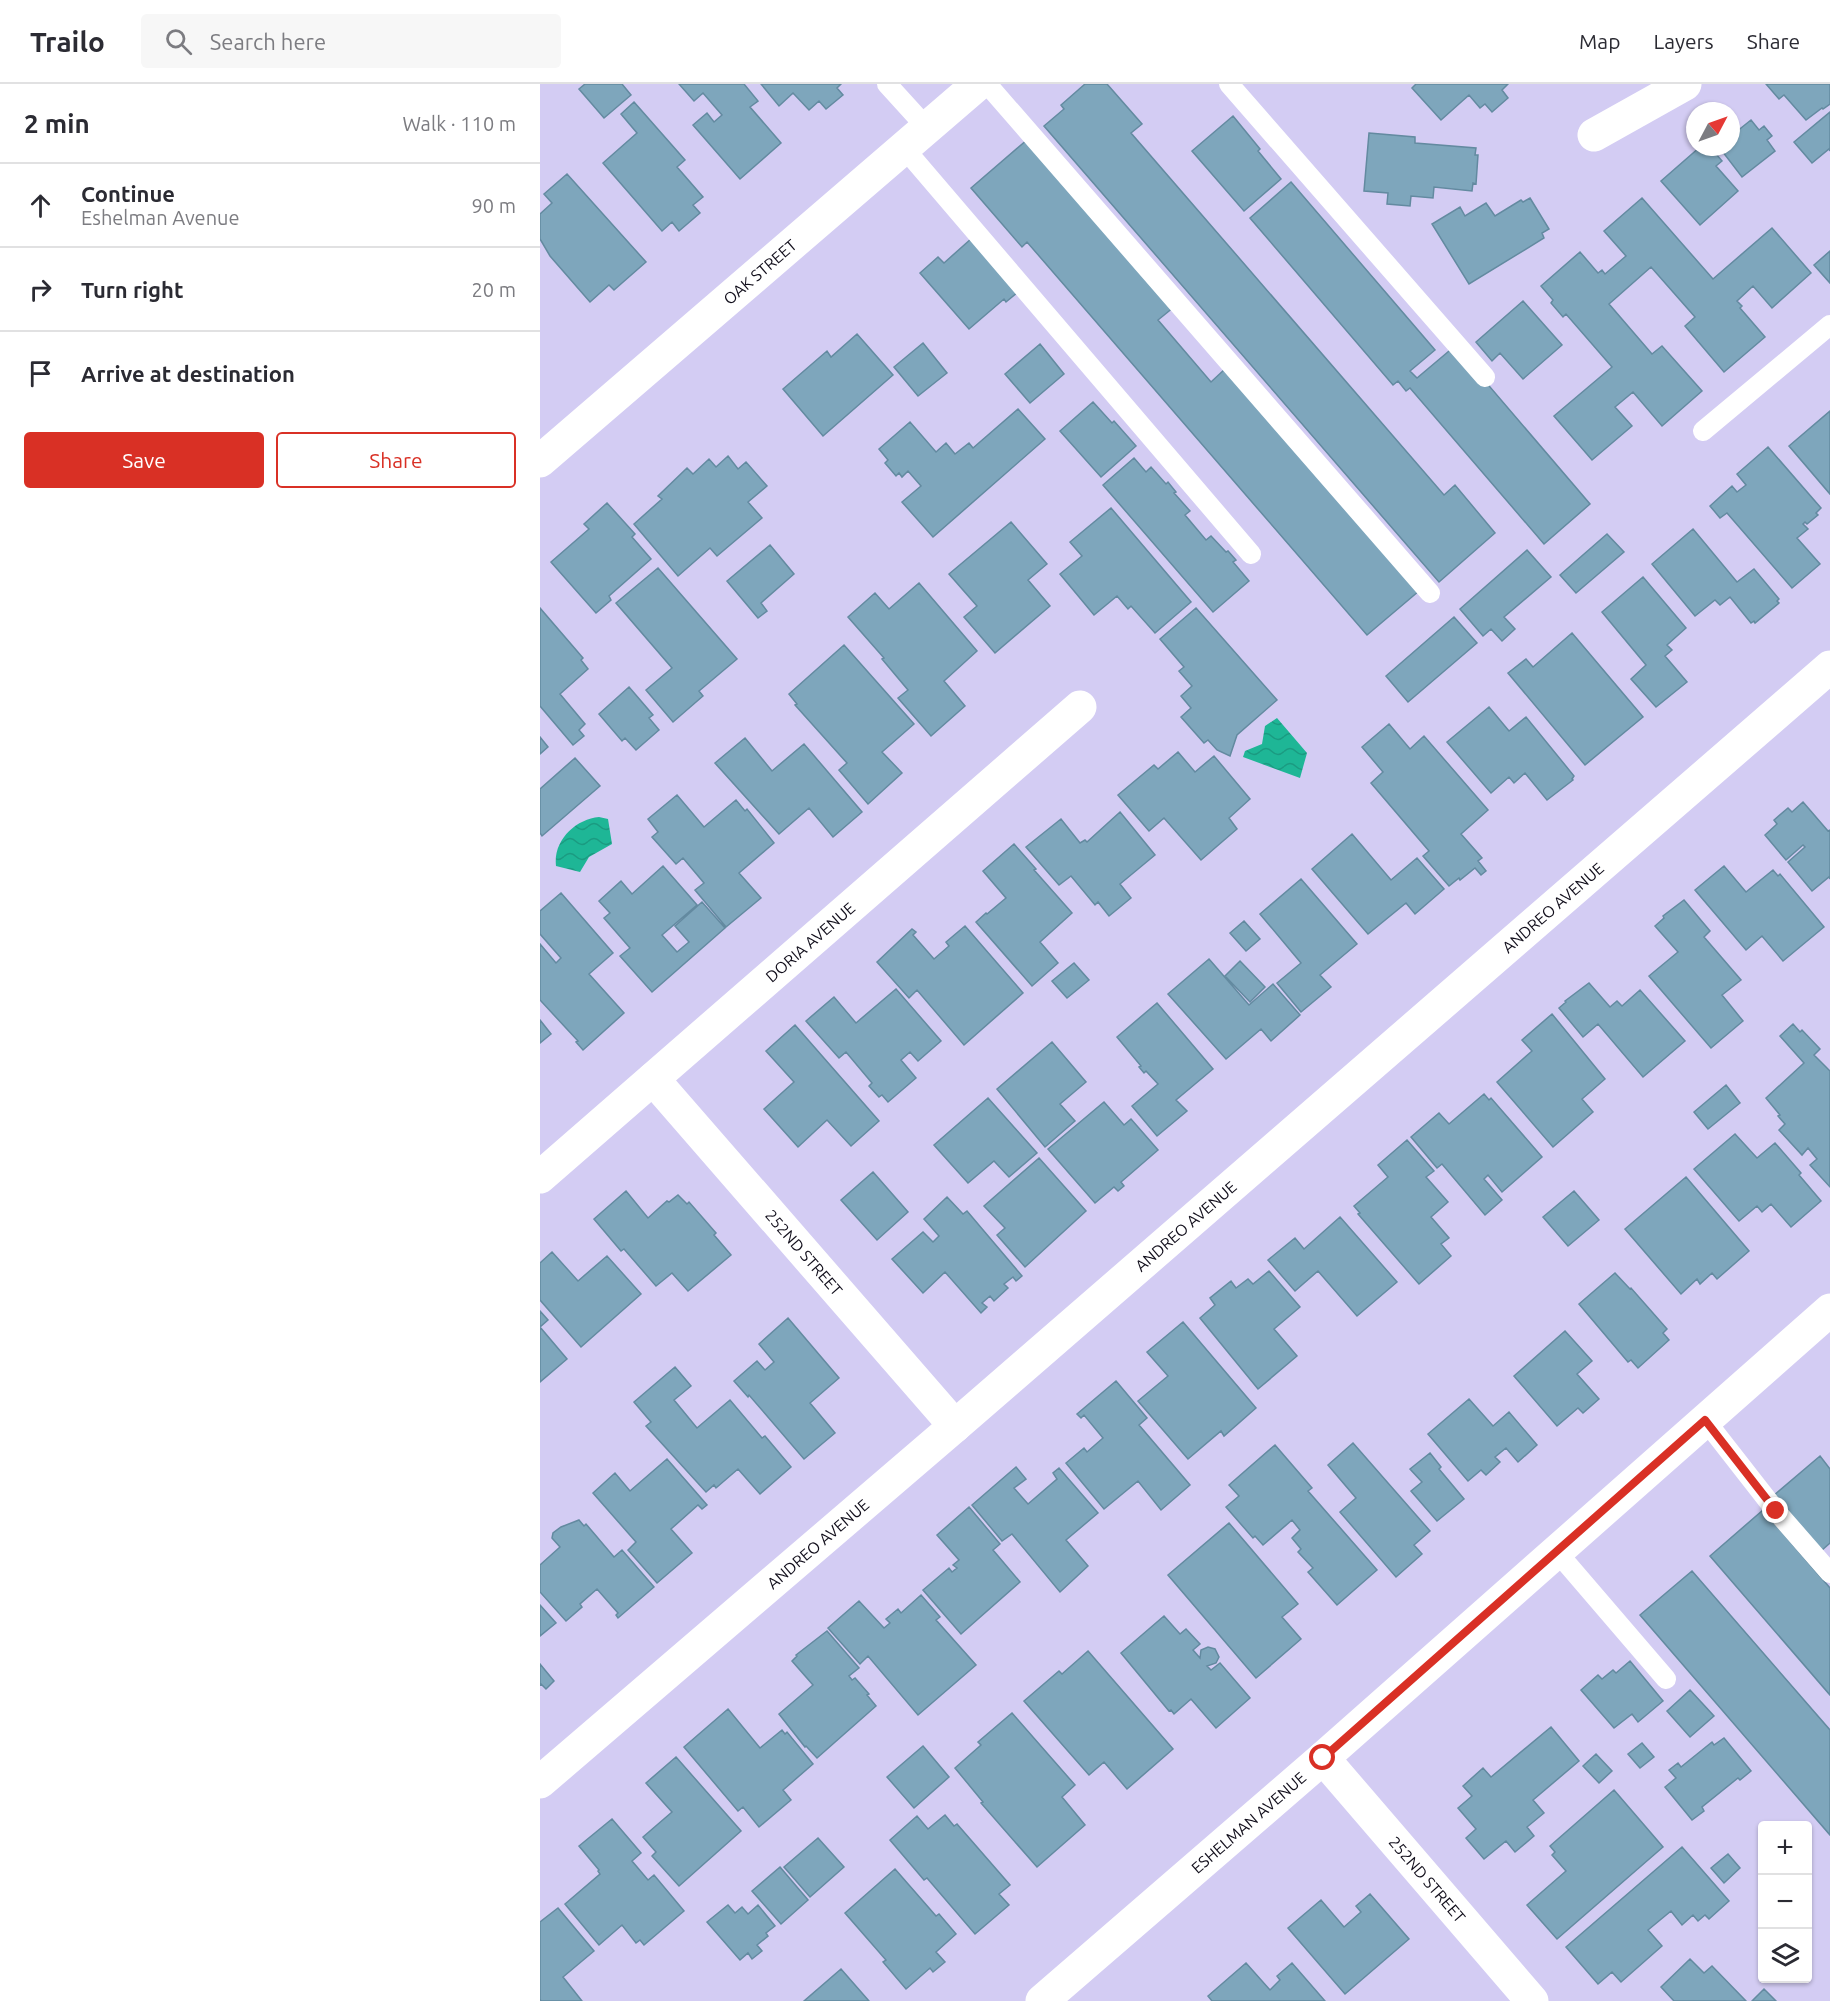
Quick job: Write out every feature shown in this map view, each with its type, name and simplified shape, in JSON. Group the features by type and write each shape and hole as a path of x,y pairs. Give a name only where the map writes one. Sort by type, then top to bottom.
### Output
{"street":[{"name":"OAK STREET","path":"540,460 978,84"},
{"path":"1594,135 1685,84"},
{"name":"ANDREO AVENUE","path":"540,1782 955,1426 1830,667"},
{"name":"DORIA AVENUE","path":"540,1177 1080,707"},
{"name":"252ND STREET","path":"653,1079 955,1426"},
{"name":"ESHELMAN AVENUE","path":"1042,2001 1323,1758 1830,1310"},
{"name":"252ND STREET","path":"1323,1758 1532,2001"}],"lane":[{"path":"888,84 915,138 1251,554"},
{"path":"987,84 1430,593"},
{"path":"1229,84 1485,377"},
{"path":"1703,431 1830,325"},
{"path":"1705,1420 1776,1511 1830,1574"},
{"path":"1557,1552 1666,1679"}],"water":[{"path":"1277,718 1307,753 1300,778 1243,757 1245,751 1262,744 1265,726"},
{"path":"599,817 608,819 612,844 589,857 580,872 556,866 558,848 568,832 582,822"}],"building":[{"path":"585,84 622,84 631,95 604,118 579,89"},
{"path":"679,84 744,84 758,101 750,107 781,143 740,179 693,125 707,113 714,122 722,115 703,93 694,101"},
{"path":"761,84 841,84 837,88 843,95 826,109 819,101 809,110 793,93 779,106"},
{"path":"1085,84 1107,84 1142,124 1131,133 1444,495 1455,485 1495,533 1439,582 1044,126 1064,109 1061,105"},
{"path":"1416,84 1508,84 1502,90 1508,98 1492,112 1485,104 1480,108 1469,95 1441,120 1412,88"},
{"path":"1766,84 1830,84 1830,104 1806,120 1784,95 1779,99"},
{"path":"634,102 685,160 677,167 703,197 693,205 700,213 679,231 672,222 662,231 603,163 637,133 621,114"},
{"path":"1830,112 1830,151 1829,149 1812,163 1794,142"},
{"path":"1233,116 1281,179 1244,211 1192,151"},
{"path":"1751,120 1759,130 1764,126 1772,136 1767,140 1775,151 1742,177 1726,156 1740,156 1740,129"},
{"path":"1369,133 1415,137 1415,143 1476,148 1475,155 1478,155 1476,184 1473,183 1472,191 1434,187 1433,198 1411,196 1410,206 1387,204 1388,193 1364,191"},
{"path":"1028,139 1174,307 1158,320 1211,382 1226,368 1419,591 1367,635 1027,242 1022,247 971,188"},
{"path":"1690,156 1718,156 1722,161 1716,166 1738,191 1700,225 1661,181"},
{"path":"567,174 646,262 614,290 609,285 590,302 550,256 540,239 540,214 552,203 544,194"},
{"path":"1291,182 1435,350 1410,371 1417,378 1455,346 1590,504 1544,544 1410,388 1406,391 1398,381 1393,385 1250,218"},
{"path":"1530,198 1549,229 1542,233 1544,238 1469,284 1432,224 1460,207 1465,216 1486,203 1495,216 1521,200 1523,202"},
{"path":"1642,198 1713,279 1772,228 1811,273 1772,308 1753,286 1737,301 1742,306 1740,308 1765,337 1724,372 1685,326 1695,317 1651,267 1609,304 1652,354 1662,346 1702,391 1662,426 1633,392 1615,407 1632,426 1592,460 1554,416 1612,367 1566,314 1563,317 1541,286 1580,252 1598,273 1602,270 1605,274 1626,256 1604,231"},
{"path":"972,238 1018,292 1006,302 1004,299 969,329 920,273 938,257 944,263"},
{"path":"1830,251 1830,283 1814,265"},
{"path":"1523,301 1562,345 1523,379 1500,353 1492,361 1476,342"},
{"path":"857,334 893,375 823,436 783,389 827,351 831,357"},
{"path":"923,343 947,373 918,396 894,367"},
{"path":"1040,344 1064,374 1030,403 1005,374"},
{"path":"1093,402 1136,446 1101,477 1060,431"},
{"path":"1018,409 1045,439 933,537 902,502 921,486 908,471 902,477 899,473 896,476 885,463 888,460 879,449 910,422 936,452 946,443 955,454 969,443 973,448"},
{"path":"1830,411 1830,494 1789,446"},
{"path":"1768,447 1821,508 1816,513 1818,515 1807,524 1805,522 1803,524 1808,529 1797,538 1820,564 1792,588 1727,513 1720,518 1710,506 1732,486 1737,492 1746,485 1737,474"},
{"path":"728,456 738,469 746,462 767,486 748,502 762,518 717,556 710,548 678,576 634,524 662,499 658,496 687,468 693,474 709,459 716,467"},
{"path":"1134,458 1146,472 1151,467 1166,484 1168,482 1176,492 1174,493 1190,511 1185,515 1206,540 1211,536 1226,552 1228,551 1236,560 1233,562 1249,581 1213,612 1103,485"},
{"path":"607,503 635,534 632,537 651,559 609,596 611,600 596,613 551,562 589,529 584,524"},
{"path":"1111,508 1191,602 1155,633 1131,606 1128,609 1117,596 1094,615 1060,574 1082,556 1070,542"},
{"path":"1011,522 1047,564 1028,580 1050,606 995,653 964,617 977,606 949,574"},
{"path":"1693,529 1737,582 1754,569 1779,599 1777,601 1779,603 1755,623 1754,621 1751,623 1730,597 1720,605 1715,600 1695,616 1652,564"},
{"path":"1607,534 1624,552 1576,593 1560,575"},
{"path":"770,545 794,574 761,603 767,611 758,618 727,581"},
{"path":"1527,550 1551,577 1504,617 1515,629 1502,641 1491,629 1483,636 1460,609"},
{"path":"658,568 737,659 699,691 703,696 673,722 646,690 672,668 616,603"},
{"path":"1643,577 1686,628 1667,645 1672,650 1665,656 1687,682 1656,707 1631,679 1646,665 1602,612"},
{"path":"919,583 977,651 944,681 965,706 931,736 898,698 908,690 848,617 875,593 889,609"},
{"path":"540,608 583,658 581,660 588,669 560,694 585,724 579,730 584,736 573,745 540,706"},
{"path":"1196,608 1277,700 1237,735 1230,756 1217,750 1208,740 1204,743 1181,717 1191,708 1181,696 1192,686 1179,671 1184,667 1160,639"},
{"path":"1454,617 1477,643 1408,702 1386,676"},
{"path":"1572,633 1643,717 1585,765 1508,673 1526,659 1533,667"},
{"path":"844,645 914,724 882,752 902,773 868,804 839,770 847,763 795,705 797,704 789,694"},
{"path":"629,687 653,715 649,718 659,730 636,750 625,738 622,741 599,714"},
{"path":"1489,707 1509,731 1526,717 1574,776 1573,780 1547,800 1525,773 1514,783 1509,777 1491,793 1447,742"},
{"path":"1389,724 1410,749 1424,736 1488,810 1461,834 1482,858 1478,861 1486,871 1481,875 1475,868 1449,886 1423,856 1429,851 1371,783 1383,772 1362,747"},
{"path":"540,737 548,747 540,754"},
{"path":"745,738 772,771 804,744 862,812 833,837 809,808 779,834 715,763"},
{"path":"1178,752 1195,772 1214,756 1250,799 1229,818 1237,829 1201,860 1164,818 1149,831 1118,795 1154,765 1158,769"},
{"path":"575,758 600,786 542,836 540,833 540,789"},
{"path":"677,795 704,827 736,800 745,811 747,809 774,843 739,873 761,898 726,927 695,890 704,883 683,858 676,864 652,837 658,832 648,819"},
{"path":"1803,802 1828,831 1830,830 1830,879 1829,877 1812,891 1788,862 1805,847 1803,845 1786,860 1765,835 1777,824 1774,820 1788,808 1792,812"},
{"path":"1120,812 1155,855 1120,884 1131,898 1109,916 1098,902 1095,905 1071,876 1059,885 1026,847 1061,819 1080,843 1085,840 1087,842"},
{"path":"1352,834 1391,880 1417,858 1444,889 1415,914 1406,903 1368,934 1312,869"},
{"path":"1014,844 1072,913 1040,942 1058,963 1032,986 976,922 1006,898 983,871"},
{"path":"663,866 697,905 662,935 677,952 689,942 675,926 702,902 725,928 652,992 620,956 630,948 604,918 610,913 599,901 621,881 632,894"},
{"path":"1724,866 1746,892 1773,870 1778,876 1780,874 1824,927 1783,961 1762,936 1746,950 1695,890"},
{"path":"1301,879 1357,944 1320,975 1331,987 1301,1012 1277,983 1301,963 1260,914"},
{"path":"561,893 613,953 589,974 624,1013 583,1050 576,1042 578,1041 540,1000 540,944 556,963 561,958 540,934 540,911"},
{"path":"1684,900 1710,931 1704,937 1741,980 1722,995 1743,1021 1711,1048 1649,976 1678,952 1655,926 1664,918 1663,916"},
{"path":"1244,921 1260,939 1246,951 1230,933"},
{"path":"965,926 1023,993 964,1045 917,990 909,998 877,962 912,929 916,932 913,935 934,959 949,946 946,942"},
{"path":"1209,959 1249,1005 1273,984 1300,1015 1271,1041 1261,1029 1226,1059 1168,994"},
{"path":"1240,961 1265,987 1250,1002 1225,976"},
{"path":"1074,963 1089,980 1067,998 1052,981"},
{"path":"1589,983 1610,1007 1617,1001 1622,1006 1640,990 1685,1041 1643,1077 1598,1024 1583,1037 1559,1008"},
{"path":"896,989 941,1041 918,1061 910,1052 901,1060 916,1078 888,1102 882,1095 879,1097 869,1086 872,1083 846,1052 839,1058 806,1021 834,997 856,1023"},
{"path":"1157,1003 1213,1069 1176,1100 1187,1111 1157,1136 1132,1106 1158,1084 1146,1071 1144,1073 1139,1067 1141,1066 1117,1037"},
{"path":"1552,1014 1605,1079 1582,1099 1593,1112 1553,1147 1497,1082 1532,1051 1522,1040"},
{"path":"540,1020 551,1034 540,1043"},
{"path":"1793,1024 1820,1049 1814,1055 1830,1071 1830,1187 1810,1165 1817,1159 1808,1148 1802,1155 1779,1130 1785,1124 1766,1098 1804,1063 1780,1036"},
{"path":"795,1025 879,1121 851,1146 827,1120 798,1147 764,1109 794,1082 766,1051"},
{"path":"1052,1042 1086,1082 1060,1104 1075,1121 1045,1147 997,1089"},
{"path":"1726,1085 1740,1103 1708,1129 1694,1112"},
{"path":"1484,1094 1489,1100 1491,1098 1542,1157 1502,1192 1488,1175 1484,1179 1502,1200 1485,1215 1442,1164 1437,1168 1411,1137 1439,1113 1449,1124"},
{"path":"988,1098 1037,1153 1009,1177 994,1161 968,1183 934,1145"},
{"path":"1104,1102 1124,1125 1131,1119 1158,1150 1121,1182 1124,1186 1118,1191 1114,1187 1095,1203 1048,1149"},
{"path":"1735,1134 1757,1158 1775,1143 1821,1201 1791,1227 1771,1204 1762,1212 1757,1206 1739,1221 1694,1169"},
{"path":"1407,1140 1434,1171 1426,1177 1448,1202 1431,1217 1449,1238 1441,1244 1451,1256 1419,1284 1358,1214 1360,1213 1354,1206 1388,1177 1378,1165"},
{"path":"1039,1158 1086,1211 1025,1267 997,1235 1005,1228 984,1206"},
{"path":"873,1172 908,1212 877,1240 841,1200"},
{"path":"1686,1177 1749,1251 1717,1279 1712,1273 1700,1284 1697,1279 1681,1294 1625,1229"},
{"path":"626,1191 648,1218 667,1201 669,1202 678,1195 687,1204 689,1202 716,1233 714,1235 731,1255 688,1291 672,1273 656,1286 624,1249 621,1251 594,1219"},
{"path":"1574,1191 1599,1220 1568,1246 1543,1217"},
{"path":"947,1197 963,1214 967,1211 1022,1276 1016,1281 1013,1277 1004,1284 1008,1288 994,1301 990,1296 982,1303 987,1307 981,1313 945,1272 923,1293 892,1259 923,1232 933,1242 939,1236 924,1219"},
{"path":"1340,1217 1397,1282 1357,1316 1318,1271 1295,1291 1268,1260 1295,1238 1304,1249"},
{"path":"552,1252 578,1281 607,1256 641,1294 581,1347 540,1300 540,1263"},
{"path":"1269,1271 1300,1307 1274,1329 1297,1356 1258,1389 1200,1318 1215,1305 1210,1298 1231,1281 1236,1288 1248,1279 1253,1284"},
{"path":"1615,1273 1667,1329 1663,1333 1669,1340 1638,1368 1631,1360 1628,1362 1579,1304"},
{"path":"540,1311 548,1320 540,1327"},
{"path":"788,1318 839,1378 810,1403 835,1433 804,1459 749,1395 748,1397 734,1381 757,1361 765,1370 774,1362 759,1344"},
{"path":"1183,1322 1256,1408 1224,1436 1221,1431 1188,1459 1138,1401 1168,1376 1147,1352"},
{"path":"540,1327 567,1359 540,1382"},
{"path":"1565,1331 1592,1361 1577,1374 1599,1399 1583,1413 1578,1408 1557,1426 1514,1376"},
{"path":"675,1367 691,1386 674,1400 697,1428 730,1400 762,1438 765,1436 791,1467 760,1494 738,1469 716,1488 714,1485 706,1492 646,1426 651,1422 634,1402"},
{"path":"1116,1381 1147,1418 1139,1425 1190,1485 1161,1510 1138,1481 1104,1509 1066,1463 1084,1448 1087,1452 1103,1438 1084,1415 1081,1418 1077,1414"},
{"path":"1469,1399 1493,1426 1509,1412 1537,1445 1518,1462 1506,1448 1495,1457 1500,1462 1486,1475 1481,1470 1468,1481 1428,1434"},
{"path":"1353,1443 1430,1531 1414,1545 1422,1554 1396,1577 1340,1512 1356,1498 1328,1465"},
{"path":"1275,1445 1312,1488 1308,1491 1377,1570 1337,1605 1308,1572 1313,1568 1298,1552 1301,1549 1292,1538 1300,1530 1292,1520 1263,1545 1255,1536 1253,1538 1226,1507 1239,1496 1229,1485"},
{"path":"1430,1453 1441,1467 1439,1469 1464,1499 1437,1521 1411,1491 1422,1482 1410,1469"},
{"path":"1820,1456 1830,1469 1830,1543 1821,1551 1773,1496"},
{"path":"667,1459 707,1505 702,1509 698,1505 671,1529 692,1553 657,1583 628,1550 636,1542 593,1493 615,1473 630,1491"},
{"path":"1016,1467 1026,1479 1014,1488 1028,1504 1057,1479 1053,1473 1059,1468 1098,1513 1066,1540 1088,1566 1060,1592 1012,1534 1002,1541 972,1505"},
{"path":"969,1507 1000,1544 993,1550 1020,1582 961,1634 923,1590 949,1568 952,1572 957,1568 953,1565 959,1560 937,1535"},
{"path":"1763,1510 1830,1588 1830,1695 1710,1556"},
{"path":"579,1520 584,1526 586,1524 614,1557 622,1550 654,1587 618,1618 616,1615 618,1613 597,1589 566,1621 540,1592 540,1565 560,1547 552,1538 553,1533"},
{"path":"1229,1523 1298,1604 1282,1617 1301,1639 1256,1678 1168,1575"},
{"path":"1692,1571 1830,1730 1830,1835 1640,1615"},
{"path":"921,1595 940,1617 936,1620 976,1665 918,1715 868,1656 860,1664 828,1628 859,1601 884,1628 890,1623 886,1619 898,1609 901,1613"},
{"path":"540,1605 556,1623 540,1636"},
{"path":"1164,1616 1180,1634 1186,1629 1200,1644 1193,1650 1200,1658 1201,1650 1208,1647 1215,1649 1219,1657 1216,1663 1207,1666 1211,1670 1220,1663 1250,1698 1216,1728 1191,1699 1174,1714 1171,1710 1169,1711 1121,1653"},
{"path":"827,1631 859,1668 849,1676 852,1680 855,1678 876,1706 817,1758 805,1747 779,1714 813,1685 792,1661 796,1655"},
{"path":"1088,1651 1173,1749 1127,1789 1104,1762 1089,1775 1024,1701 1059,1671 1062,1674"},
{"path":"1630,1661 1663,1701 1638,1722 1632,1714 1614,1728 1581,1690 1598,1675 1602,1679 1613,1670 1616,1673"},
{"path":"540,1664 554,1681 546,1689 540,1685"},
{"path":"1690,1690 1714,1716 1690,1737 1667,1711"},
{"path":"728,1709 760,1748 782,1730 785,1734 787,1732 813,1764 783,1790 791,1800 759,1827 743,1807 738,1811 684,1747"},
{"path":"1012,1713 1075,1785 1062,1797 1085,1825 1037,1867 981,1803 983,1802 955,1768 981,1745 978,1742"},
{"path":"1551,1727 1579,1761 1533,1800 1544,1813 1527,1827 1534,1836 1515,1852 1506,1841 1484,1859 1466,1838 1476,1829 1458,1808 1472,1796 1463,1786 1483,1768 1491,1777"},
{"path":"1724,1738 1751,1771 1740,1780 1738,1778 1702,1807 1704,1811 1692,1820 1665,1787 1676,1778 1669,1770 1678,1763 1681,1767 1712,1742 1714,1745"},
{"path":"1642,1743 1654,1757 1640,1768 1628,1754"},
{"path":"923,1746 949,1777 914,1808 887,1777"},
{"path":"1596,1754 1612,1771 1599,1783 1583,1766"},
{"path":"676,1757 741,1831 679,1886 652,1856 656,1852 643,1837 672,1812 646,1783"},
{"path":"1614,1790 1663,1847 1557,1939 1527,1905 1566,1871 1552,1855 1555,1852 1550,1846"},
{"path":"945,1815 954,1826 957,1824 1010,1885 999,1894 1009,1905 975,1934 927,1878 924,1880 890,1840 917,1816 928,1829"},
{"path":"612,1819 641,1853 632,1861 648,1880 654,1875 684,1911 644,1945 640,1940 636,1943 622,1925 599,1945 565,1904 600,1874 579,1846"},
{"path":"818,1838 844,1867 810,1897 784,1867"},
{"path":"1682,1847 1729,1901 1709,1919 1705,1915 1698,1921 1693,1915 1682,1925 1671,1911 1648,1930 1662,1946 1621,1982 1612,1972 1598,1984 1566,1947"},
{"path":"1728,1854 1740,1868 1724,1883 1711,1868"},
{"path":"780,1867 808,1900 781,1924 752,1891"},
{"path":"895,1869 936,1916 939,1914 956,1934 936,1952 945,1962 933,1972 930,1968 906,1989 883,1962 886,1960 845,1913"},
{"path":"1370,1894 1409,1939 1345,1994 1288,1928 1321,1900 1344,1927 1361,1912 1356,1906"},
{"path":"728,1905 735,1913 742,1907 748,1914 758,1905 775,1926 757,1945 762,1951 752,1959 748,1953 740,1960 707,1922"},
{"path":"558,1908 594,1951 563,1977 582,2001 541,2001 540,1999 540,1922"},
{"path":"1690,1959 1704,1973 1712,1966 1746,2001 1674,2001 1661,1987"},
{"path":"1246,1963 1270,1990 1280,1980 1277,1976 1292,1963 1325,2001 1212,2001 1208,1996"},
{"path":"841,1969 869,2001 804,2001"},
{"path":"1764,1989 1776,2001 1752,2001"}],"route":[{"path":"1323,1758 1705,1420 1776,1511"}]}
